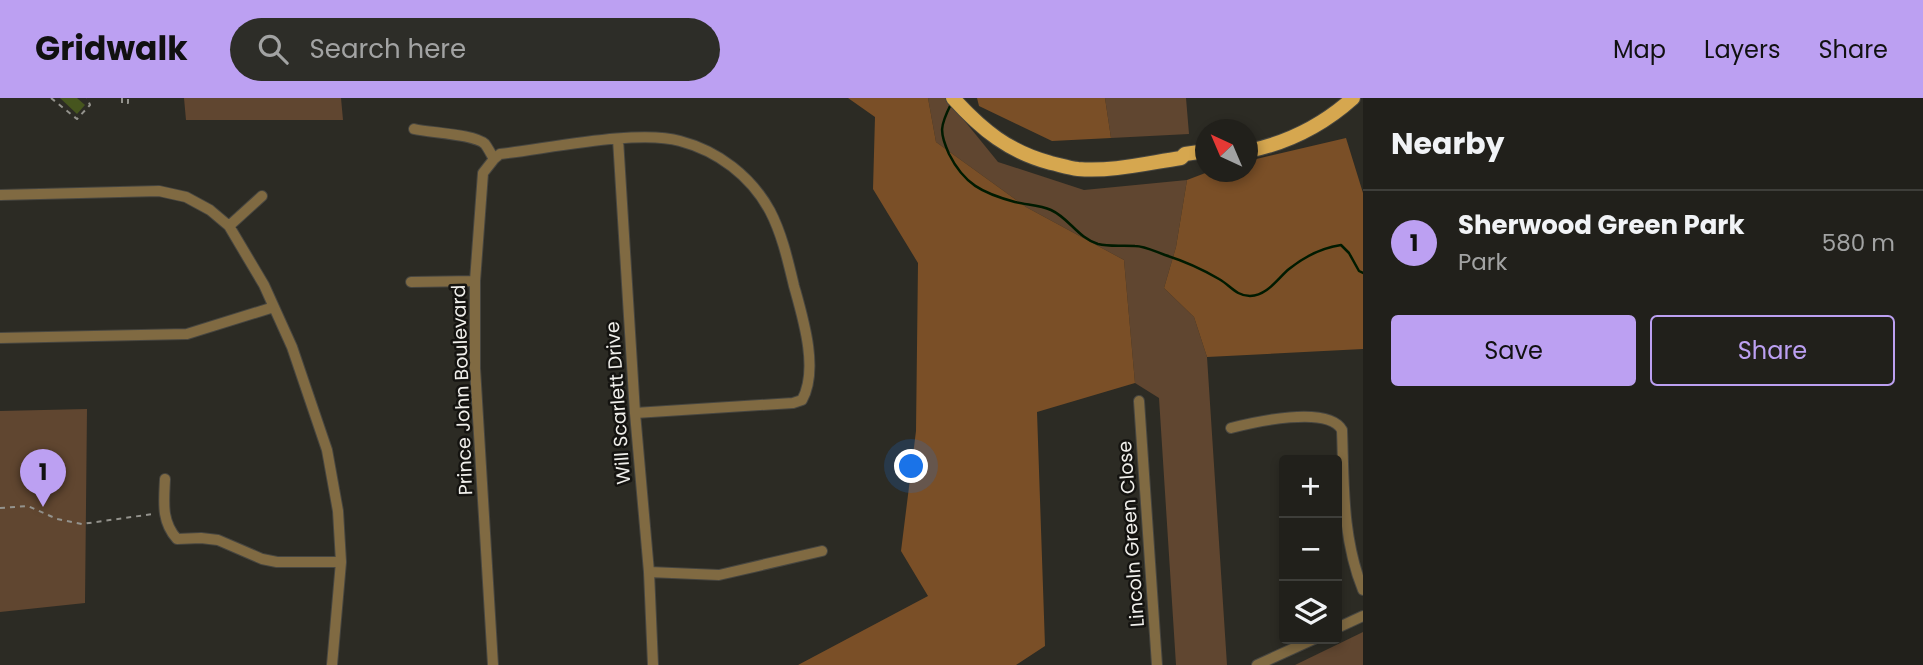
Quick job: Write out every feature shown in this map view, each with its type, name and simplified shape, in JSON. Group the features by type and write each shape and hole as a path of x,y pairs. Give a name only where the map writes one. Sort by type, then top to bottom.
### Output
{"main road":[{"path":"1258,140 1296,127 1340,98"},
{"path":"1258,148 1300,134 1353,98"},
{"path":"958,104 995,138 1026,156 1077,169 1123,167 1181,158 1195,159"},
{"path":"1181,158 1185,154 1195,152"}],"street":[{"path":"414,130 472,138 485,144 494,159 500,154 618,139 679,140 723,159 758,192 779,232 806,329 809,383 802,400 793,403 635,413"},
{"name":"Will Scarlett Drive","path":"618,139 635,413 649,572 653,665"},
{"name":"Prince John Boulevard","path":"493,665 475,368 475,282 483,173 494,159"},
{"path":"0,195 159,191 186,197 210,210 229,226 274,307 292,347 327,450 338,511 341,562 332,665"},
{"path":"229,226 262,196"},
{"path":"411,282 475,282"},
{"path":"0,338 187,334 274,307"},
{"name":"Lincoln Green Close","path":"1139,401 1157,665"},
{"path":"1231,428 1257,421 1319,416 1339,425 1342,430 1346,531 1353,564 1363,590"},
{"path":"165,479 164,512 168,529 177,539 218,540 262,559 277,562 341,562"},
{"path":"649,572 719,575 822,551"},
{"path":"1342,626 1363,617"},
{"path":"1257,665 1303,644"}],"path":[{"path":"51,98 77,119 90,106 87,98"},
{"path":"122,98 122,103 128,103 128,98"},
{"path":"0,508 28,506 57,519 82,524 164,512"}],"shaded area":[{"path":"184,98 341,98 343,120 186,120"},
{"path":"848,98 928,98 936,142 1026,207 1124,260 1135,383 1037,412 1045,646 1016,665 798,665 928,596 901,551 916,431 918,263 873,189 875,117"},
{"path":"928,98 946,98 998,162 1084,190 1187,180 1176,247 1164,288 1194,317 1207,357 1227,665 1176,665 1159,398 1135,383 1124,260 1026,207 936,142"},
{"path":"977,98 1105,98 1111,138 1052,141 979,106"},
{"path":"1105,98 1186,98 1189,134 1111,138"},
{"path":"1346,138 1363,193 1363,349 1207,357 1194,317 1164,288 1176,247 1187,180 1195,177 1195,182 1258,182 1258,159"},
{"path":"87,409 85,603 0,612 0,411"},
{"path":"1363,632 1363,665 1295,665 1342,644"}],"building":[{"path":"60,98 77,98 85,105 77,114"}],"waterway":[{"path":"951,104 942,129 944,140 949,154 968,180 993,195 1051,210 1079,233 1098,244 1150,249 1199,269 1245,296 1262,293 1301,261 1334,246 1341,245 1363,273"}],"place":[{"name":"Sherwood Green Park","path":"43,507"}]}
